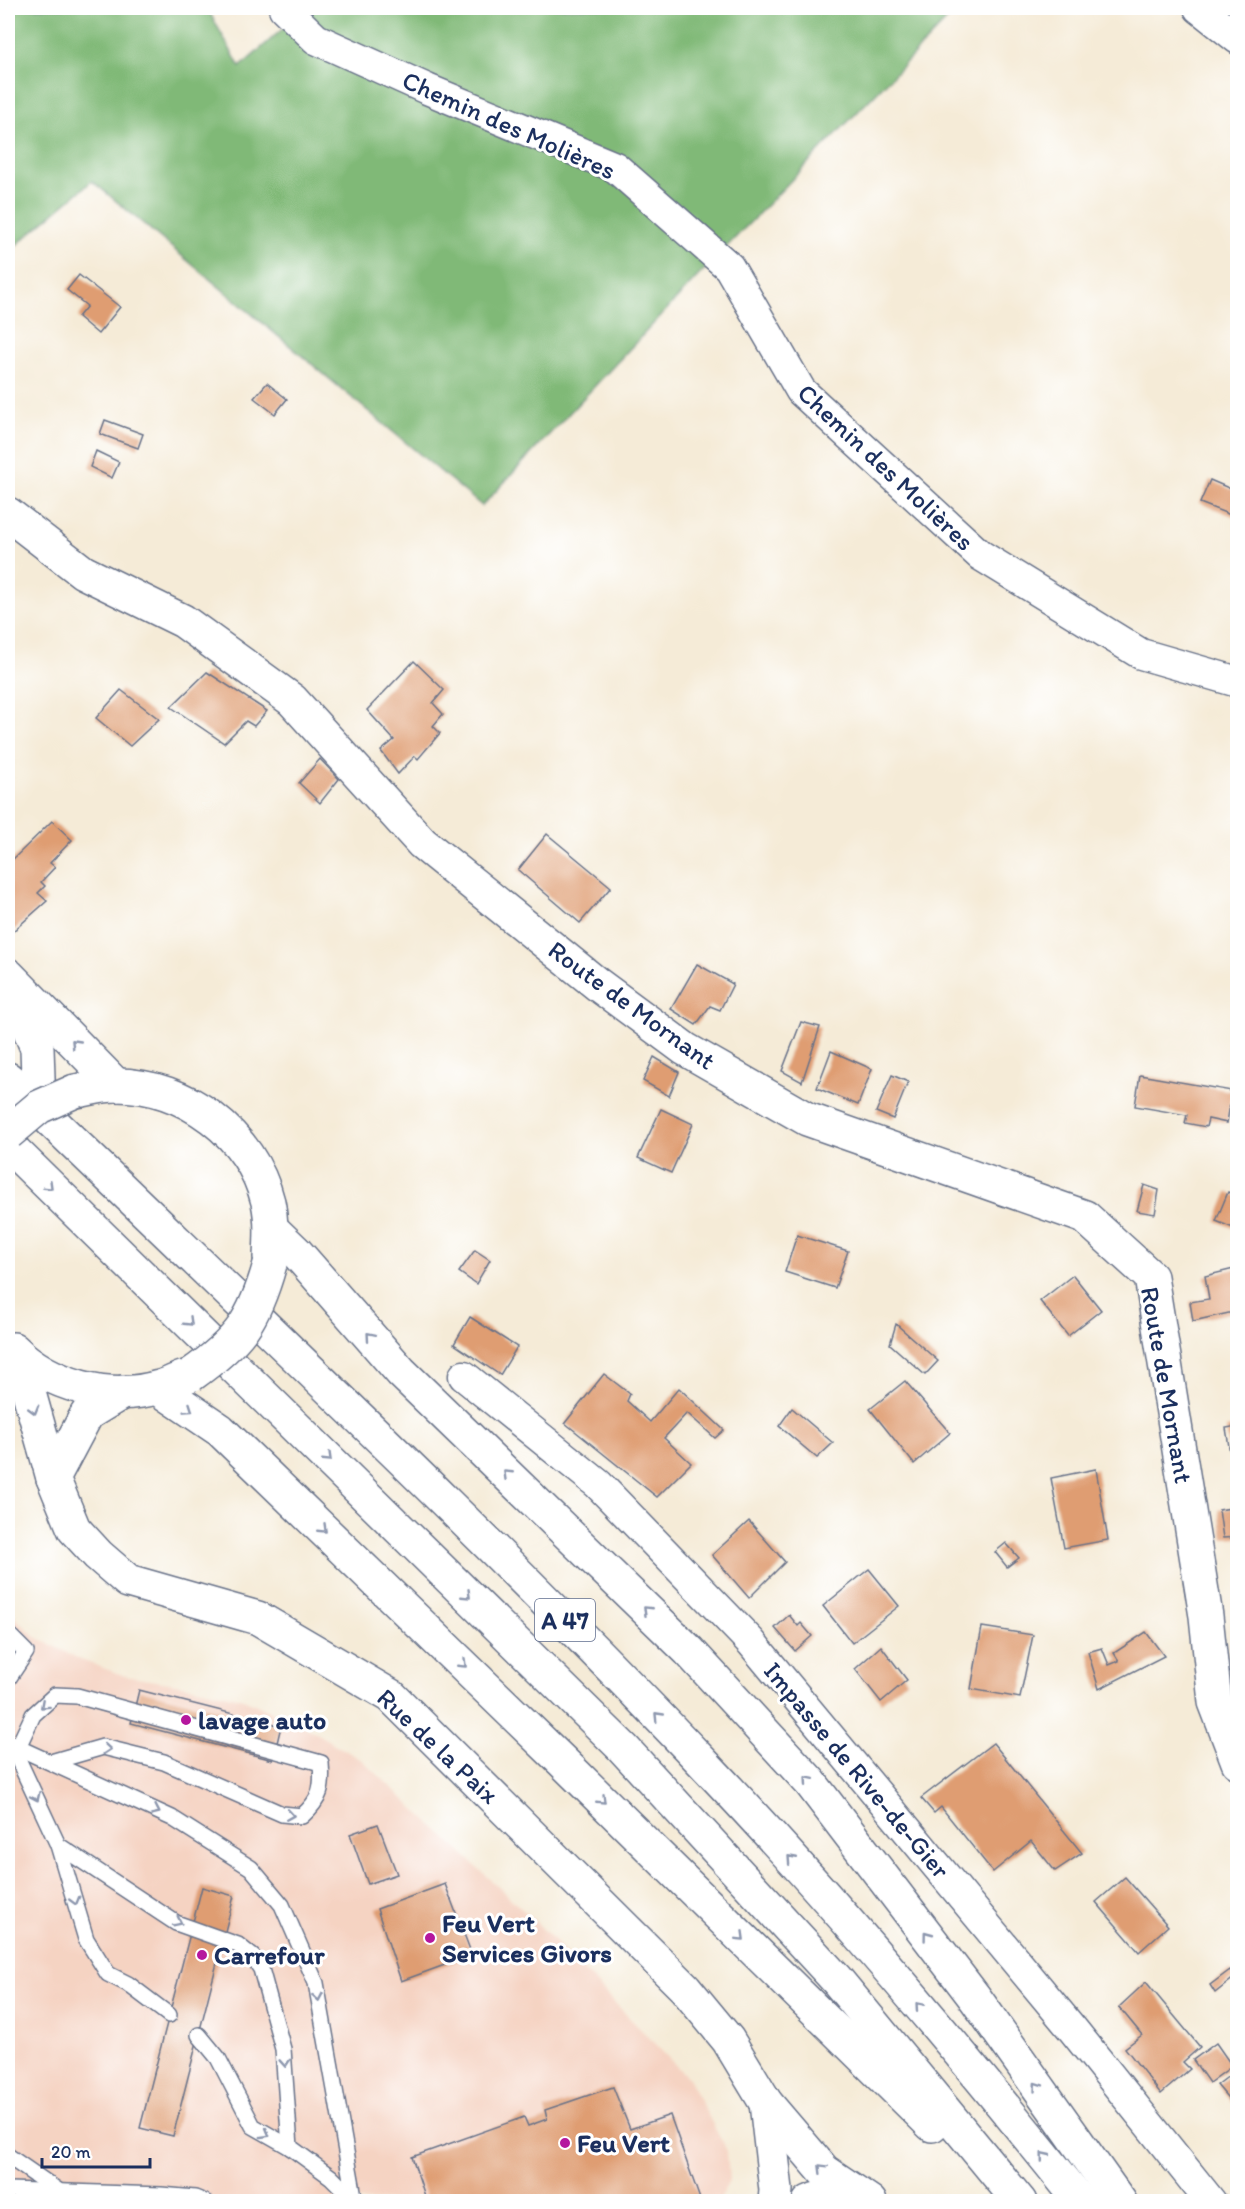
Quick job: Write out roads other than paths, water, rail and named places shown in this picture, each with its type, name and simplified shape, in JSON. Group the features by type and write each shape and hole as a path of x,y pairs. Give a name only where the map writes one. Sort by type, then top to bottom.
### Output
{"main road":[{"name":"Route de Mornant","path":"8,514 83,572 183,621 292,700 422,843 597,984 685,1049 807,1119 1086,1217 1151,1277 1206,1616 1215,1702 1238,1762"},
{"path":"8,976 37,1048 39,1107"},
{"path":"8,976 116,1085"},
{"name":"A 47","path":"8,1079 530,1584 711,1771 847,1922 999,2099 1080,2202"},
{"path":"8,1133 39,1107 75,1091 116,1085 156,1090 182,1099 206,1112 227,1130 245,1152 268,1202 272,1229 270,1264 260,1298 243,1329 219,1355 191,1375 158,1388 123,1392 88,1389 54,1378 35,1367 13,1349"},
{"name":"A 47","path":"8,1145 623,1748 836,1979 1020,2202"},
{"path":"272,1229 297,1253 401,1372 689,1651 810,1782 975,1998 1120,2202"},
{"name":"Rue de la Paix","path":"13,1349 53,1478 74,1529 98,1555 128,1581 258,1618 391,1696 685,1988 728,2040 766,2103 824,2171 870,2202"},
{"path":"158,1388 220,1430 562,1761 1011,2202"},
{"path":"53,1478 87,1414 123,1392"},
{"name":"Rue de la Paix","path":"766,2103 776,2190 775,2202"},
{"path":"809,2202 817,2198 846,2197 863,2202"}],"street":[{"name":"Chemin des Molières","path":"285,8 316,39 615,167 729,267 801,391 980,555 1141,654 1238,682"},
{"path":"1200,8 1238,39"},
{"name":"Impasse de Rive-de-Gier","path":"464,1376 598,1484 751,1642 1066,2022 1211,2202"}],"lane":[{"path":"8,1634 26,1652 8,1679"},
{"path":"12,1745 33,1715 55,1695 77,1696 321,1763 323,1783 315,1805 302,1816 282,1814 164,1762 104,1747 51,1762"},
{"path":"12,1745 172,1818 251,1868 282,1905 316,1983 355,2201"},
{"path":"12,1745 58,1845 86,1940 108,1974 128,1984 169,2015"},
{"path":"58,1845 176,1923 238,1946 254,1957 261,1969 283,2049 290,2148"},
{"path":"199,2035 218,2058 253,2126 332,2177 355,2201"},
{"path":"8,2156 57,2191"},
{"path":"8,2190 161,2195 195,2198 205,2202"}],"place":[{"name":"lavage auto","path":"186,1720"},
{"name":"Feu Vert Services Givors","path":"430,1938"},
{"name":"Carrefour","path":"202,1955"},
{"name":"Feu Vert","path":"565,2143"}]}
